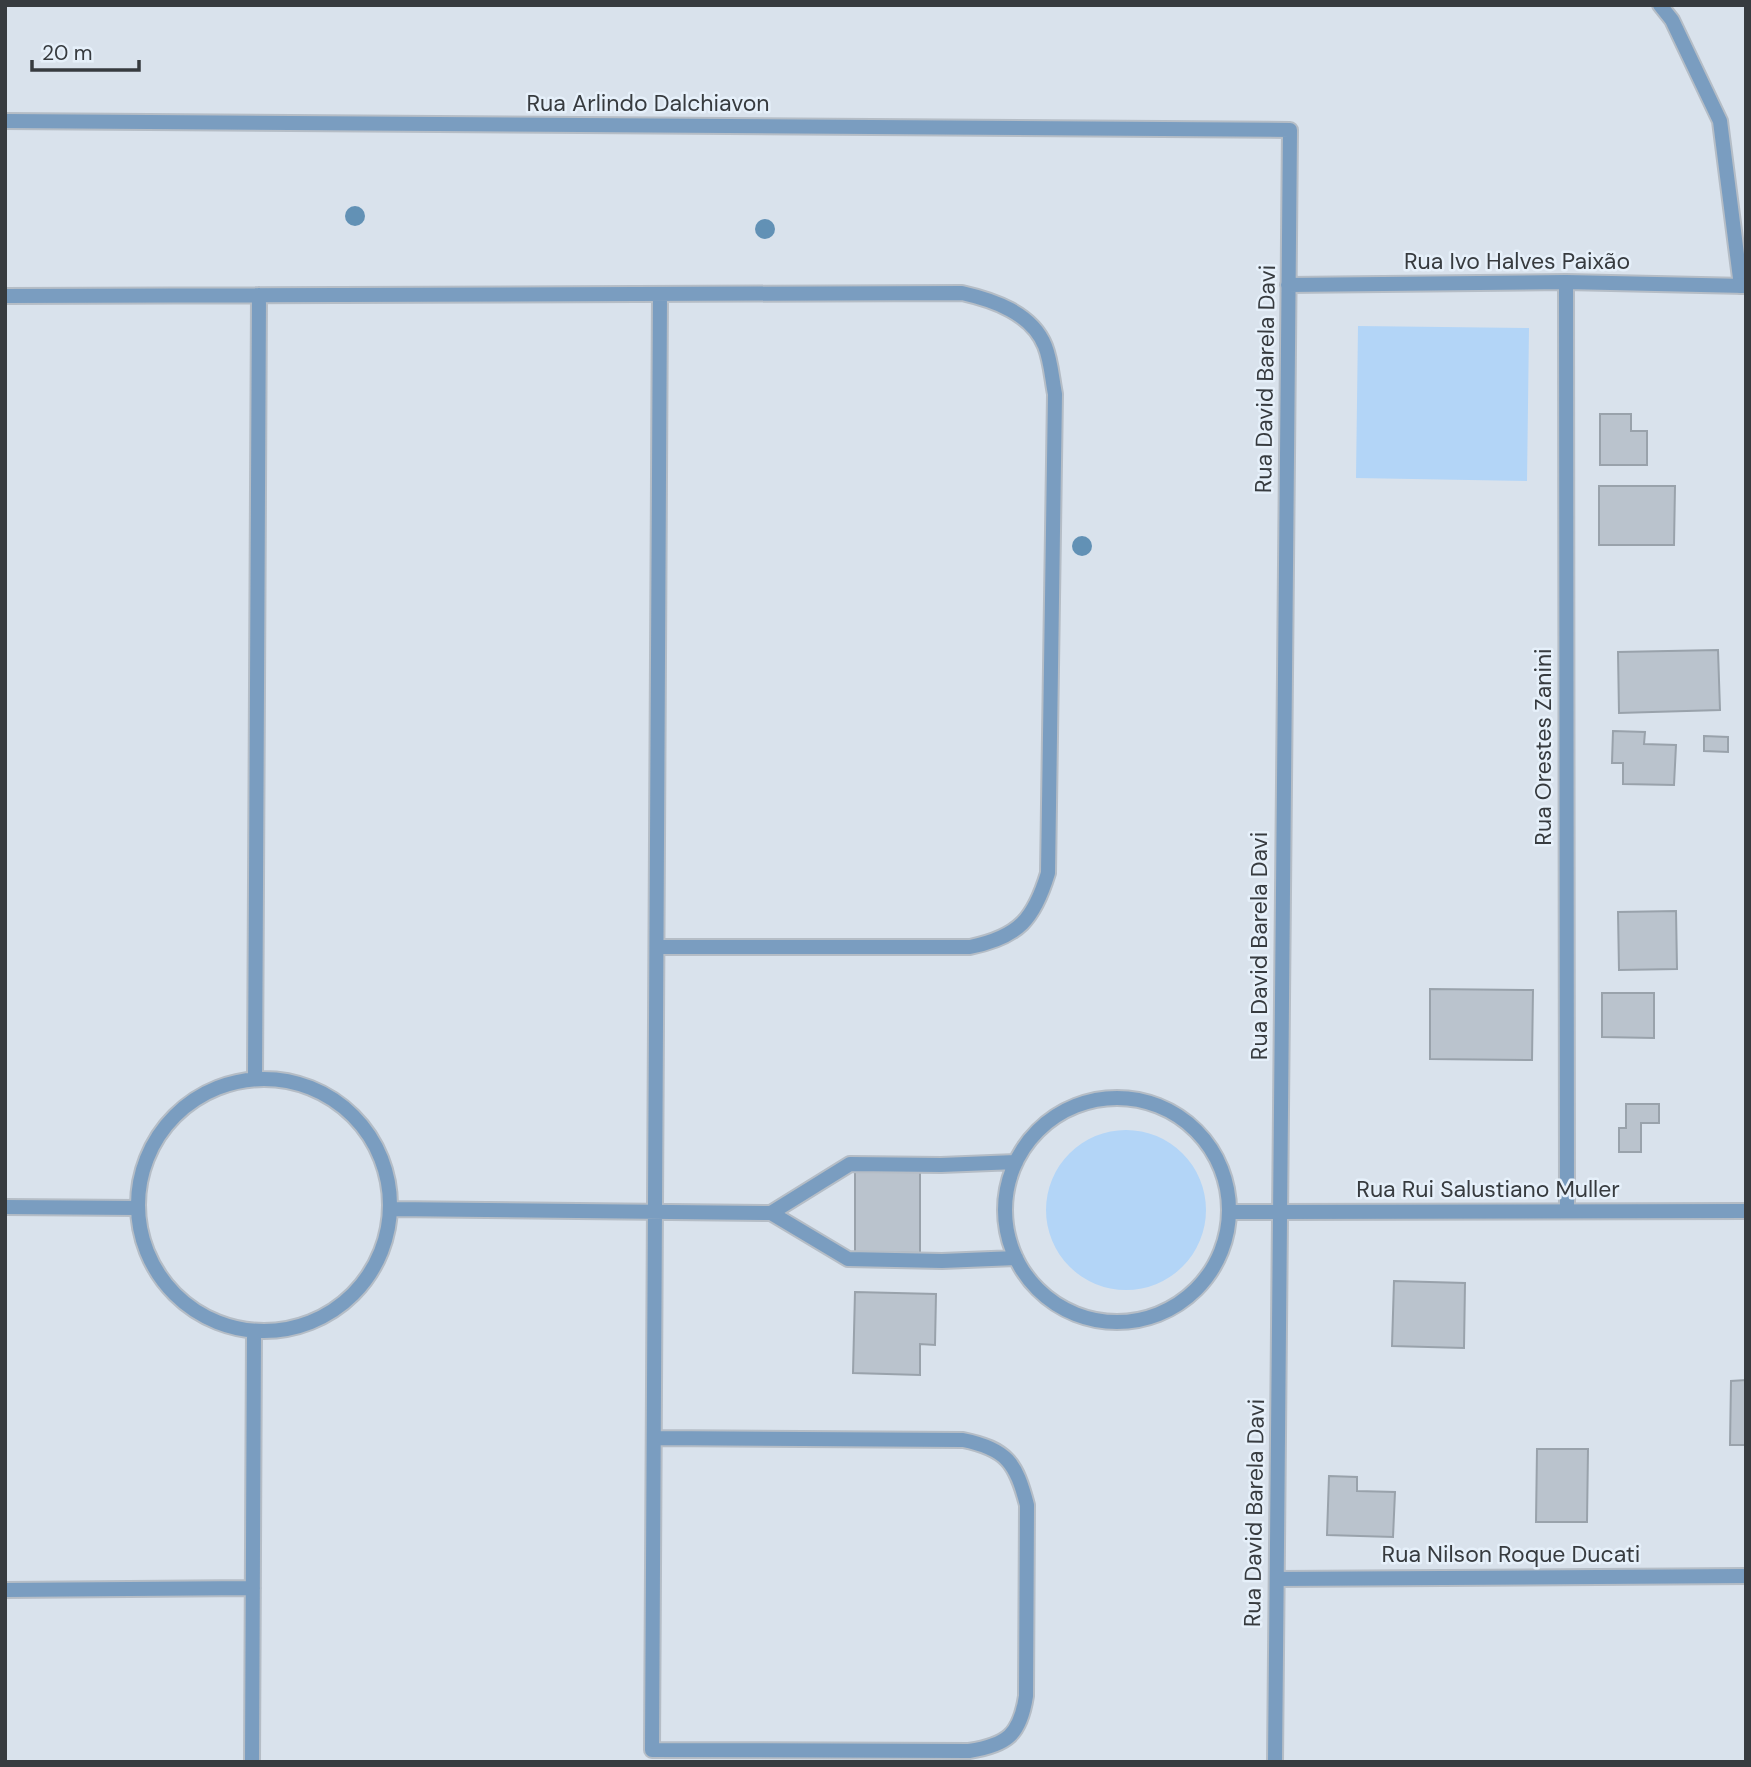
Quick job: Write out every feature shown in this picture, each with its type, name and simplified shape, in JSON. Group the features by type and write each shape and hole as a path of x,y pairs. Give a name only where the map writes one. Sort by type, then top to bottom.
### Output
{"street":[{"path":"1660,5 1672,20 1720,121 1743,286"},
{"name":"Rua Arlindo Dalchiavon","path":"5,121 1290,130"},
{"name":"Rua David Barela Davi","path":"1275,1762 1290,130"},
{"name":"Rua Ivo Halves Paixão","path":"1288,285 1566,282 1743,286"},
{"name":"Rua Orestes Zanini","path":"1566,282 1567,1211"},
{"path":"5,296 962,293 993,300 1021,316 1045,345 1055,394 1048,873 1038,907 1016,929 993,942 970,947 657,947"},
{"path":"654,1438 963,1440 990,1445 1010,1461 1020,1478 1027,1505 1026,1696 1023,1720 1009,1736 991,1747 969,1751 652,1750 660,294"},
{"path":"256,1078 259,295"},
{"path":"256,1078 298,1082 336,1099 367,1129 386,1167 391,1209 383,1250 363,1285 332,1312 295,1328 254,1332 218,1323 186,1305 161,1278 155,1266 145,1244 138,1208 142,1170 159,1135 185,1106 218,1086 256,1078"},
{"path":"1117,1097 1142,1100 1166,1108 1206,1140 1219,1162 1227,1187 1230,1212 1226,1238 1217,1261 1203,1283 1184,1301 1162,1313 1138,1321 1112,1322 1088,1319 1066,1310 1046,1296 1029,1279 1016,1258 1008,1235 1005,1211 1008,1186 1016,1162 1029,1140 1068,1109 1091,1101 1117,1097"},
{"path":"771,1213 850,1164 1016,1162"},
{"path":"5,1207 138,1208"},
{"path":"391,1209 771,1213 848,1258 942,1261 1016,1258"},
{"name":"Rua Rui Salustiano Muller","path":"1230,1212 1746,1211"},
{"path":"252,1762 254,1332"},
{"name":"Rua Nilson Roque Ducati","path":"1277,1579 1746,1576"},
{"path":"5,1590 253,1588"}],"shaded area":[{"path":"1358,326 1529,328 1527,481 1356,478"},
{"path":"1126,1130 1157,1136 1183,1153 1200,1179 1206,1210 1200,1241 1183,1267 1157,1284 1126,1290 1095,1284 1069,1267 1052,1241 1046,1210 1052,1179 1069,1153 1095,1136"}],"building":[{"path":"1600,414 1631,414 1631,431 1647,431 1647,465 1600,465"},
{"path":"1599,486 1675,486 1674,545 1599,545"},
{"path":"1718,650 1720,710 1619,713 1618,652"},
{"path":"1613,731 1645,732 1644,744 1676,745 1674,785 1623,784 1623,763 1612,763"},
{"path":"1704,736 1728,737 1728,752 1704,751"},
{"path":"1676,911 1677,969 1619,970 1618,912"},
{"path":"1430,989 1533,990 1532,1060 1430,1059"},
{"path":"1602,993 1654,993 1654,1038 1602,1037"},
{"path":"1626,1104 1659,1104 1659,1123 1641,1123 1641,1152 1619,1152 1619,1128 1626,1128"},
{"path":"855,1172 920,1172 920,1253 855,1252"},
{"path":"1394,1281 1465,1283 1464,1348 1392,1346"},
{"path":"855,1292 936,1294 935,1345 920,1344 920,1375 853,1373"},
{"path":"1746,1380 1746,1445 1730,1445 1731,1381"},
{"path":"1537,1449 1588,1449 1587,1522 1536,1522"},
{"path":"1329,1476 1357,1477 1357,1491 1395,1492 1393,1537 1327,1535"}]}
